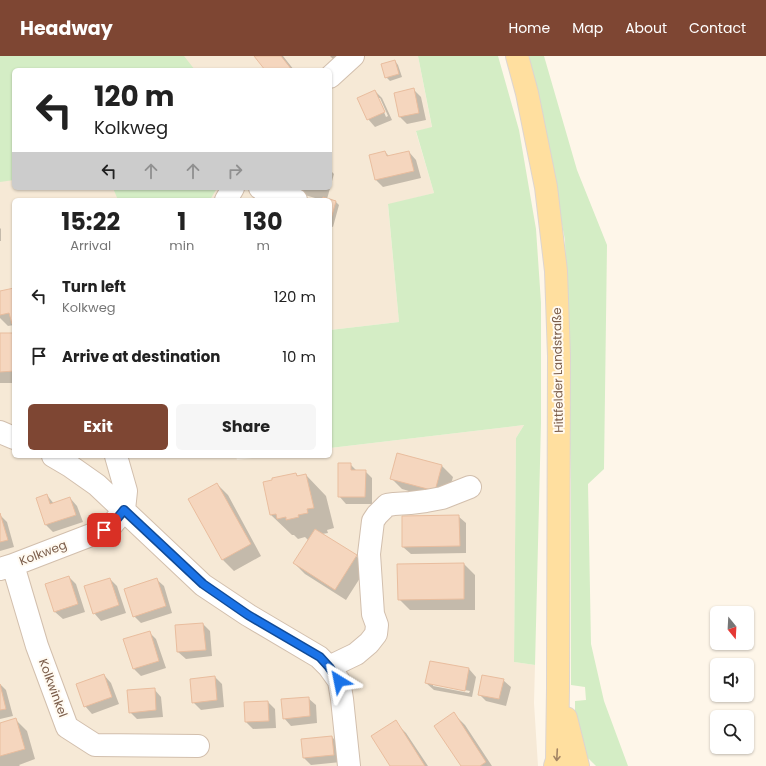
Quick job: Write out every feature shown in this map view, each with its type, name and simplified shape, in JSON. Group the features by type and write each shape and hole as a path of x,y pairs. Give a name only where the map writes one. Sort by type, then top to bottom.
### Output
{"main road":[{"name":"Hittfelder Landstraße","path":"517,56 527,93 546,187 556,271 559,356 558,688 557,760 555,766"},
{"name":"Hittfelder Landstraße","path":"558,688 578,766"}],"street":[{"path":"332,75 352,56"},
{"path":"266,190 290,198"},
{"path":"0,432 12,437"},
{"path":"56,458 97,485 203,584 248,615 320,657 339,681 349,766"},
{"path":"117,458 126,491 124,510"},
{"path":"329,667 356,654 369,643 376,634 377,625 374,614 369,554 373,521 377,515 388,506 394,504 426,502 442,498 470,487"},
{"name":"Kolkweg","path":"6,567 104,530 111,526 124,510"},
{"name":"Kolkwinkel","path":"6,567 38,646 67,727 95,746 198,746"}],"shaded area":[{"path":"0,56 418,56 432,128 416,132 434,193 388,205 399,322 332,330 332,198 12,198 12,458 236,458 237,460 252,458 332,458 332,448 524,425 516,438 514,662 535,665 534,703 538,766 0,766"}],"green space":[{"path":"0,56 184,56 193,68 12,68 12,180 0,182"},
{"path":"418,56 498,56 519,130 536,229 541,303 541,423 535,665 514,662 516,438 524,425 332,448 332,330 399,322 388,204 434,193 416,131 432,127"},
{"path":"529,56 544,56 577,170 607,245 604,469 588,484 591,644 604,701 628,766 596,766 589,759 584,757 575,718 575,701 586,700 585,687 571,685 571,484 565,240"},
{"path":"114,190 216,190 211,198 117,198"}],"building":[{"path":"254,56 281,56 290,68 263,68"},
{"path":"395,60 399,74 385,78 381,64"},
{"path":"414,88 419,113 399,117 394,93"},
{"path":"375,90 385,112 367,120 357,98"},
{"path":"385,151 387,156 409,151 414,171 375,180 369,155"},
{"path":"332,200 336,201 332,216"},
{"path":"12,288 12,324 9,313 0,315 0,291"},
{"path":"0,333 12,333 12,371 0,372"},
{"path":"397,453 442,465 435,491 390,479"},
{"path":"338,463 351,463 351,470 366,470 365,497 338,497"},
{"path":"296,473 297,476 306,474 314,508 307,509 308,513 298,515 299,517 286,520 286,517 277,519 276,514 270,515 263,482 272,480 272,478"},
{"path":"217,483 251,544 222,560 188,499"},
{"path":"47,494 50,504 70,497 76,515 45,525 36,498"},
{"path":"0,513 8,540 0,542"},
{"path":"459,515 460,546 402,547 402,516"},
{"path":"315,529 357,555 335,590 293,563"},
{"path":"464,563 464,599 398,600 397,564"},
{"path":"69,576 78,604 54,612 45,584"},
{"path":"110,578 119,605 93,614 84,586"},
{"path":"157,578 166,606 133,617 124,589"},
{"path":"203,623 206,650 177,652 175,625"},
{"path":"150,631 159,661 133,669 123,639"},
{"path":"430,661 469,668 465,691 425,683"},
{"path":"104,674 112,697 84,707 76,684"},
{"path":"482,675 504,679 499,699 478,695"},
{"path":"215,676 217,700 192,703 190,679"},
{"path":"0,684 6,709 0,710"},
{"path":"155,688 156,710 129,713 127,690"},
{"path":"309,697 310,716 283,719 281,699"},
{"path":"268,701 269,721 245,722 244,702"},
{"path":"454,712 486,762 480,766 461,766 434,726"},
{"path":"16,718 25,749 0,756 0,723"},
{"path":"396,720 425,766 390,766 371,736"},
{"path":"332,736 334,755 303,758 301,739"}],"route":[{"path":"104,530 111,526 124,510 203,584 248,615 320,657 339,681"}]}
